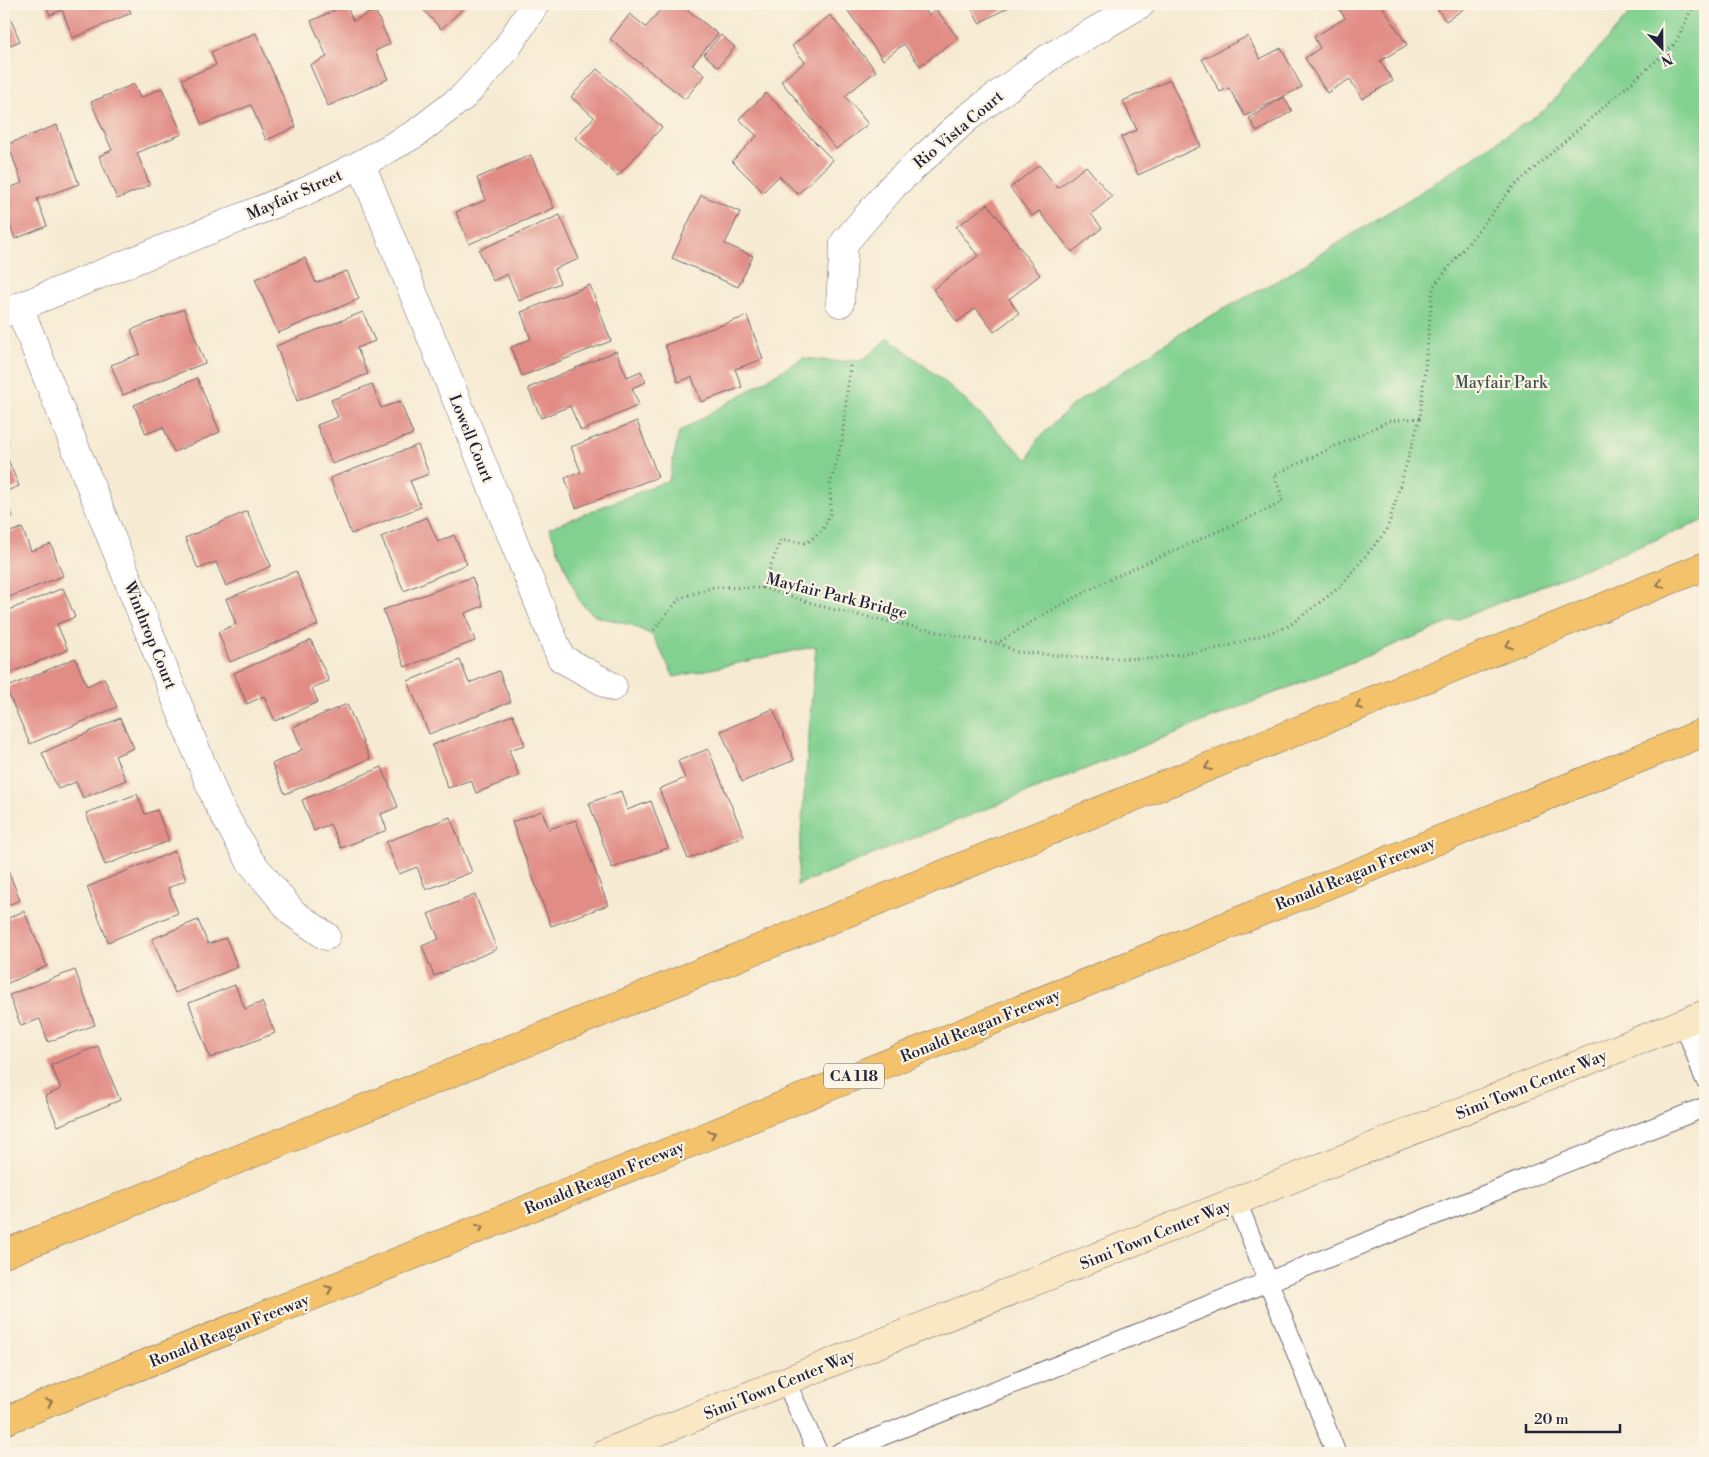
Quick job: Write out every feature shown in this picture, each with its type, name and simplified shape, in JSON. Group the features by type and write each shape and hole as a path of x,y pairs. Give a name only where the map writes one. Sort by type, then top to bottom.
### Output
{"highway":[{"path":"4,1254 1705,566"},
{"name":"Ronald Reagan Freeway","path":"4,1421 1705,732"}],"street":[{"name":"Mayfair Street","path":"11,310 302,192 361,164 415,134 464,96 505,51 535,4"},
{"name":"Rio Vista Court","path":"840,303 844,243 893,186 967,118 1048,58 1141,4"},
{"name":"Lowell Court","path":"361,164 561,658 612,687"},
{"name":"Winthrop Court","path":"11,310 217,802 250,861 293,913 326,936"},
{"name":"Simi Town Center Way","path":"605,1453 1695,1018"}],"lane":[{"path":"1695,1018 1705,1079"},
{"path":"839,1453 1705,1107"},
{"path":"1237,1202 1336,1453"},
{"path":"786,1382 818,1453"}],"path":[{"name":"Mayfair Park Bridge","path":"654,630 680,598 714,587 762,588 835,610 990,644 998,643 1017,652 1078,657 1150,659 1225,647 1287,627 1340,586 1387,530 1420,418 1432,287 1513,187 1675,44 1694,4"},
{"path":"762,588 781,540 807,543 823,529 831,512 830,485 842,441 850,364"},
{"path":"998,643 1044,614 1112,578 1273,507 1283,500 1274,475 1389,421 1420,418"}],"green space":[{"name":"Mayfair Park","path":"1638,4 1705,4 1705,520 797,885 816,646 674,677 653,636 632,625 595,616 580,602 549,528 669,480 679,432 803,358 840,362 864,359 889,338 950,386 1028,460 1037,440 1070,407 1188,328 1282,278 1416,195 1545,110"}],"building":[{"path":"4,4 20,41 4,48"},
{"path":"45,4 127,4 131,13 73,38 62,10 50,15"},
{"path":"418,4 468,4 441,29"},
{"path":"665,4 680,4 718,34 692,65 705,75 685,99 610,39 630,14 646,27"},
{"path":"858,4 921,4 929,15 936,9 958,38 920,66 904,44 883,60 848,11"},
{"path":"969,4 1010,4 1011,6 979,23"},
{"path":"1336,4 1381,4 1407,45 1380,61 1393,81 1362,99 1350,79 1327,93 1305,58 1320,48 1314,37 1345,18"},
{"path":"1434,4 1471,4 1446,21"},
{"path":"346,5 353,21 375,10 390,44 375,51 388,79 328,106 310,65 327,57 311,21"},
{"path":"830,15 876,71 845,96 868,124 836,149 781,81 805,62 792,46"},
{"path":"256,33 296,127 266,140 251,105 202,125 182,79 216,65 211,52"},
{"path":"721,35 735,47 718,67 704,54"},
{"path":"1248,36 1260,59 1281,48 1302,87 1245,116 1229,88 1220,92 1202,59"},
{"path":"597,69 662,127 618,176 575,138 594,117 571,97"},
{"path":"1170,80 1201,146 1138,175 1121,137 1137,130 1123,101"},
{"path":"134,84 140,98 162,88 182,134 137,153 150,185 117,199 99,156 112,150 91,102"},
{"path":"766,93 833,160 798,194 779,176 763,192 732,161 757,136 739,119"},
{"path":"1284,97 1292,111 1257,132 1249,118"},
{"path":"57,125 79,184 37,199 47,226 15,239 4,209 4,190 22,183 8,144"},
{"path":"531,155 554,208 469,244 456,212 486,200 477,178"},
{"path":"1039,165 1058,188 1086,166 1112,197 1091,214 1102,228 1072,252 1039,211 1032,216 1010,188"},
{"path":"701,195 740,212 725,244 753,256 738,287 672,258"},
{"path":"988,204 1040,275 1009,299 1019,313 994,332 976,308 957,322 933,289 978,256 956,227"},
{"path":"560,215 579,259 554,269 560,283 519,301 507,274 493,281 479,250"},
{"path":"305,258 316,283 347,271 359,299 278,333 255,279"},
{"path":"590,285 611,341 522,376 511,347 531,339 521,312"},
{"path":"184,309 205,363 123,395 111,365 140,354 131,330"},
{"path":"363,312 375,341 357,348 368,374 297,401 276,346"},
{"path":"747,316 763,359 735,369 742,387 701,402 692,377 678,382 665,345"},
{"path":"616,351 627,377 641,371 646,382 632,388 639,405 581,431 570,406 541,418 528,388"},
{"path":"197,378 220,432 174,452 163,427 146,434 134,405"},
{"path":"372,384 381,408 400,401 413,434 332,464 317,425 338,417 331,400"},
{"path":"637,421 658,477 576,508 565,478 581,472 571,447"},
{"path":"4,431 9,444 4,446"},
{"path":"418,445 429,474 410,481 421,507 351,534 330,478"},
{"path":"6,455 19,486 4,492 4,456"},
{"path":"4,498 12,517 4,521"},
{"path":"247,511 271,566 226,586 216,562 198,569 185,538"},
{"path":"427,517 438,542 454,535 467,564 404,591 381,537"},
{"path":"22,528 31,551 51,544 63,576 4,599 4,534"},
{"path":"296,571 318,625 230,662 218,632 236,624 226,599"},
{"path":"472,577 483,606 465,613 475,641 405,667 383,610"},
{"path":"63,588 75,617 57,624 68,650 4,675 4,638 7,637 4,628 4,612"},
{"path":"311,640 329,681 312,688 318,702 275,721 264,696 247,704 234,673"},
{"path":"75,658 87,686 104,678 117,707 30,744 6,688"},
{"path":"460,660 469,683 499,671 511,702 429,734 408,681"},
{"path":"347,704 370,759 285,794 272,764 302,750 293,727"},
{"path":"773,709 794,760 742,782 721,731"},
{"path":"513,715 525,745 509,750 519,776 476,793 471,780 448,788 432,745"},
{"path":"120,718 134,748 115,756 126,780 83,798 76,782 58,789 42,753"},
{"path":"708,749 744,836 688,859 659,789 685,778 678,761"},
{"path":"382,767 398,807 381,814 387,830 341,848 330,824 314,831 302,800"},
{"path":"621,791 627,810 651,801 668,848 612,868 589,803"},
{"path":"137,794 145,814 157,810 169,841 105,865 86,813"},
{"path":"542,811 549,829 576,820 608,905 551,926 512,822"},
{"path":"450,817 472,872 426,890 417,867 399,874 386,842"},
{"path":"175,851 186,880 168,888 178,913 108,942 87,887"},
{"path":"4,860 20,900 4,907"},
{"path":"475,895 497,949 434,976 422,946 439,939 428,914"},
{"path":"24,911 47,966 4,985 4,920"},
{"path":"198,920 208,944 226,938 238,967 175,993 152,939"},
{"path":"75,970 95,1025 48,1042 40,1019 21,1026 9,995"},
{"path":"235,985 245,1009 262,1002 275,1033 210,1058 189,1003"},
{"path":"98,1046 120,1100 58,1126 45,1096 61,1089 51,1065"}]}
